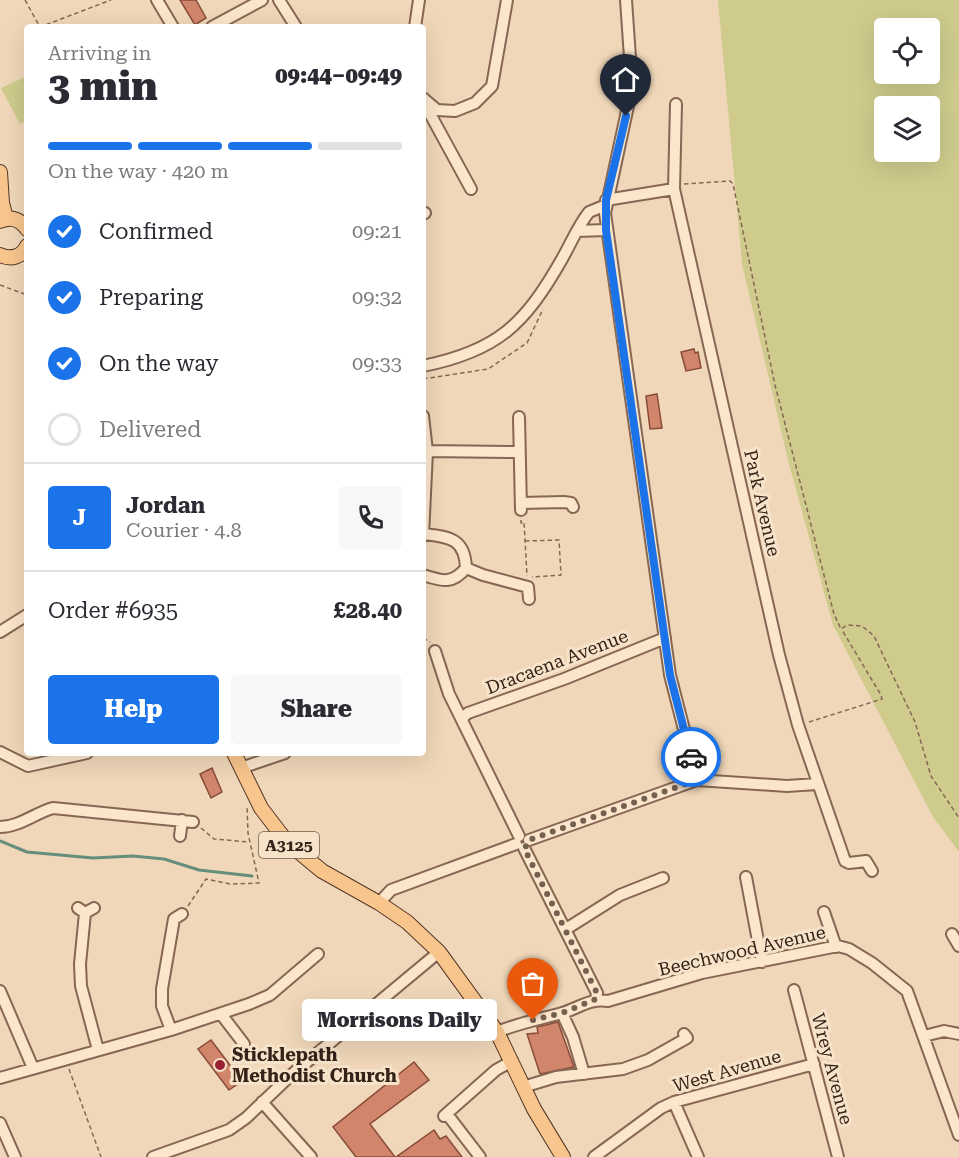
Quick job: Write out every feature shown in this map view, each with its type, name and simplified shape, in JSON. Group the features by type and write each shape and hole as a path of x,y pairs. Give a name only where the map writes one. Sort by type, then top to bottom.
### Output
{"main road":[{"path":"0,172 3,220 20,221 24,226"},
{"path":"0,255 6,257 24,255"},
{"name":"A3125","path":"235,756 270,824 302,856 322,871 379,903 406,922 439,952 497,1032 523,1087 563,1157"}],"street":[{"path":"157,0 171,24"},
{"path":"218,24 262,0"},
{"path":"279,0 294,24"},
{"path":"415,24 419,0"},
{"path":"426,101 437,110 456,111 475,104 492,87 507,0"},
{"path":"626,0 632,72 630,97 606,202 606,230 670,675 697,780"},
{"name":"Park Avenue","path":"676,104 674,187 777,643 798,725 845,861 849,863 866,861 872,871"},
{"path":"426,105 471,189"},
{"path":"426,365 465,356 502,336 532,308 589,212 606,202 674,187"},
{"path":"577,231 606,230"},
{"path":"519,417 521,507 564,502 571,503 573,507"},
{"path":"426,452 519,452"},
{"path":"426,535 454,540 462,548 466,568"},
{"path":"426,576 444,582 453,580 466,568"},
{"path":"466,568 528,587 529,599"},
{"path":"0,632 24,617"},
{"name":"Dracaena Avenue","path":"462,718 468,713 665,638"},
{"path":"435,651 449,694 597,993 596,999 562,1013 514,1025 497,1032"},
{"path":"0,752 28,766 73,756"},
{"path":"241,768 276,756"},
{"path":"379,903 391,890 697,780 787,786 817,784"},
{"path":"0,827 20,823 37,813 60,808 188,821 180,836"},
{"path":"746,877 762,962"},
{"path":"566,929 620,896 663,879"},
{"path":"86,910 80,964 81,986 98,1050"},
{"path":"166,910 178,916 162,989 162,1006 171,1030"},
{"path":"824,912 836,947"},
{"path":"952,934 959,946"},
{"name":"Beechwood Avenue","path":"596,999 608,1001 702,973 836,947 849,949 872,963 908,991 924,1036"},
{"path":"0,1078 171,1030 270,995 314,957 302,952"},
{"path":"153,1157 229,1130 246,1118 439,952"},
{"name":"Wrey Avenue","path":"794,990 838,1157"},
{"path":"0,991 33,1068"},
{"path":"562,1013 573,1037 584,1074"},
{"path":"221,1014 244,1044"},
{"path":"959,1034 944,1031 924,1036 959,1135"},
{"path":"523,1087 556,1077 635,1066 687,1038 684,1034"},
{"path":"480,1157 446,1115 496,1070 512,1061"},
{"name":"West Avenue","path":"594,1157 661,1108 674,1102 814,1064"},
{"path":"262,1102 311,1157"},
{"path":"674,1102 698,1157"},
{"path":"0,1123 15,1157"}],"path":[{"path":"25,0 38,24"},
{"path":"48,24 111,0"},
{"path":"674,187 730,181 733,184 775,385 834,614 882,699 798,725"},
{"path":"0,285 24,294"},
{"path":"521,507 527,577 561,575 559,540 525,541"},
{"path":"841,629 847,625 862,626 874,636 915,722 931,776 959,818"},
{"path":"178,916 206,879 230,884 259,883 250,842 246,805 256,799"},
{"path":"188,821 214,839 250,842"},
{"path":"65,1059 101,1157"}],"shaded area":[{"path":"718,0 959,0 959,852 933,817 833,625 789,464 742,264"},
{"path":"24,77 24,122 20,124 1,88"}],"building":[{"path":"180,0 196,0 206,18 194,24"},
{"path":"694,349 695,353 698,352 701,368 686,371 681,352"},
{"path":"657,394 662,428 650,429 646,396"},
{"path":"212,768 222,792 211,798 200,774"},
{"path":"558,1022 574,1067 540,1074 527,1034 538,1033 537,1027"},
{"name":"Sticklepath Methodist Church","path":"211,1040 242,1081 229,1090 198,1049"},
{"path":"414,1062 429,1080 370,1124 395,1157 356,1157 333,1127"},
{"path":"434,1130 440,1139 446,1136 462,1157 396,1157"}],"waterway":[{"path":"0,841 27,852 93,858 133,856 164,859 199,870 252,876"}],"way so far":[{"path":"533,1020 562,1013 596,999 597,993 524,848 529,840 697,780 691,757"}],"place":[{"name":"Morrisons Daily","path":"533,1020"},
{"name":"Sticklepath Methodist Church","path":"220,1065"}],"route":[{"path":"626,116 606,200 606,230 670,675 691,757"}]}
